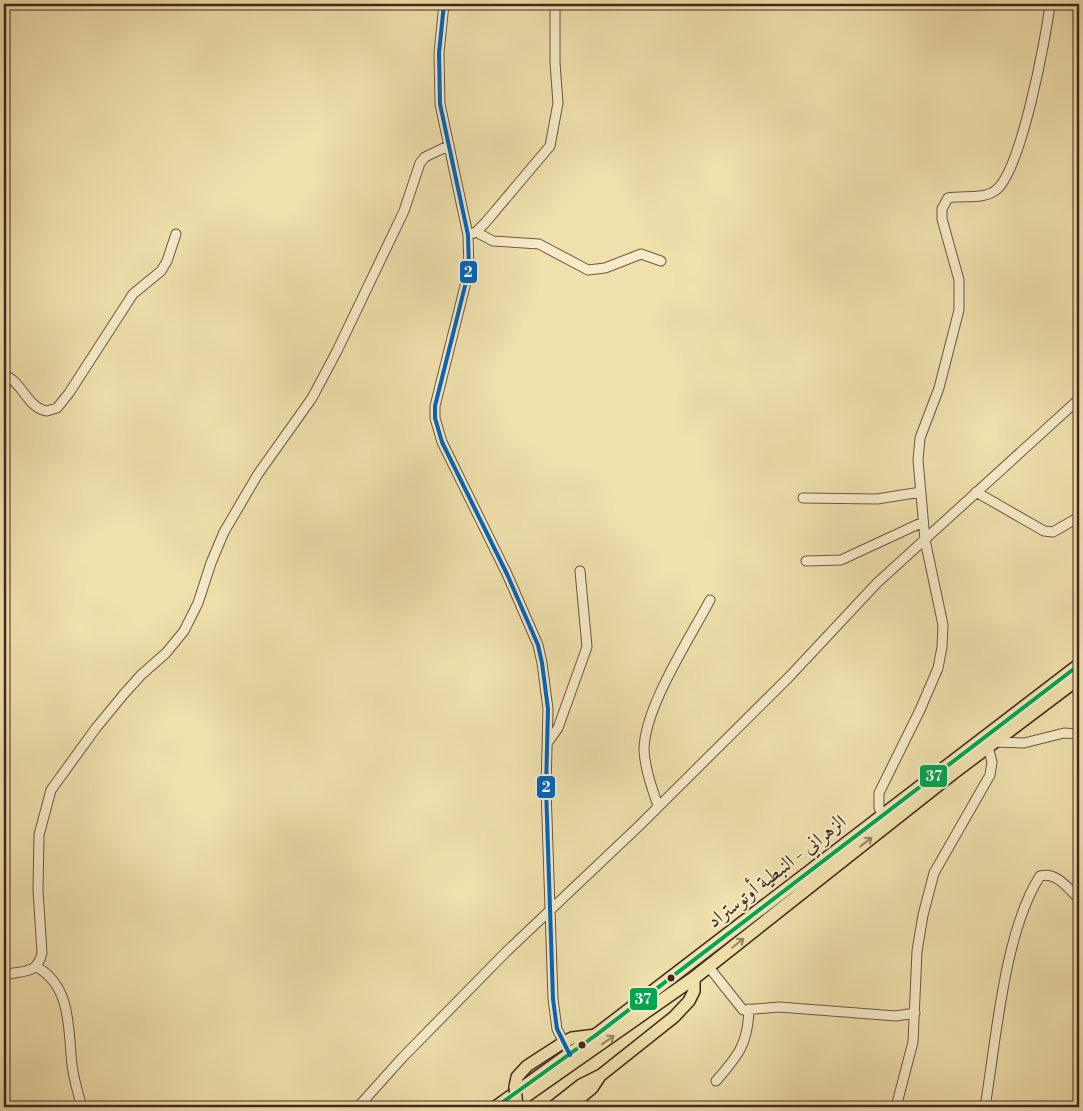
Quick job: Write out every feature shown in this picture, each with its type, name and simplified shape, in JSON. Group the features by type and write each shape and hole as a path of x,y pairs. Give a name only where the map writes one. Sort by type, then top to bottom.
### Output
{"highway":[{"name":"الزهراني - النبطية أوتوستراد","path":"984,747 1079,665"},
{"name":"الزهراني - النبطية أوتوستراد","path":"496,1107 570,1055 882,815 984,747 1079,678"},
{"name":"الزهراني - النبطية أوتوستراد","path":"510,1107 694,978 950,769"}],"main road":[{"path":"553,1107 581,1085 601,1075 682,1009 694,991 694,978"},
{"path":"517,1107 515,1087 520,1072 572,1038 596,1035"},
{"path":"569,1107 592,1088 601,1075"}],"street":[{"path":"444,4 438,86 448,146 472,234 469,270 437,392 435,418 442,442 507,574 538,645 546,689 548,742 546,788 553,999 558,1029 570,1055"},
{"path":"472,234 550,146 558,104 555,63 555,4"},
{"path":"882,815 879,808 879,793 924,702 938,668 942,647 943,625 925,540 918,460 920,438 939,388 959,310 959,280 942,219 942,209 948,198 961,195 989,194 1004,182 1015,159 1039,66 1050,4"},
{"path":"37,967 42,953 38,890 39,835 51,790 96,728 124,694 141,675 166,653 184,631 198,604 211,563 229,524 258,474 312,398 337,351 404,211 420,163 425,157 448,146"},
{"path":"4,375 12,380 36,407 47,411 57,408 133,294 161,271 167,261 176,234"},
{"path":"472,234 493,241 539,244 588,270 605,268 641,254 661,261"},
{"path":"358,1107 403,1057 506,952 790,676 877,583 976,492 1018,457 1079,399"},
{"path":"803,498 877,499 921,492"},
{"path":"976,492 1044,532 1053,532 1079,517"},
{"path":"806,561 841,560 923,522"},
{"path":"548,742 558,728 588,643 580,571"},
{"path":"658,806 647,770 644,749 647,728 659,696 710,600"},
{"path":"896,1107 913,1042 917,951 923,915 934,873 990,776 992,762 984,747 1024,743 1064,733 1079,734"},
{"path":"985,1107 1005,981 1017,932 1035,884 1040,876 1052,876 1062,882 1079,899"},
{"path":"708,966 740,1008 779,1007 896,1016 915,1013"},
{"path":"4,975 37,967 51,977 61,992 67,1015 74,1074 82,1107"},
{"path":"716,1081 739,1055 748,1027 749,1009"}],"transit line":[{"name":"2","path":"444,4 439,53 440,104 468,235 469,270 435,406 435,418 442,442 507,574 538,645 542,663 548,709 546,788 553,999 557,1029 570,1055"},
{"name":"37","path":"496,1107 596,1035 1079,665"}]}
